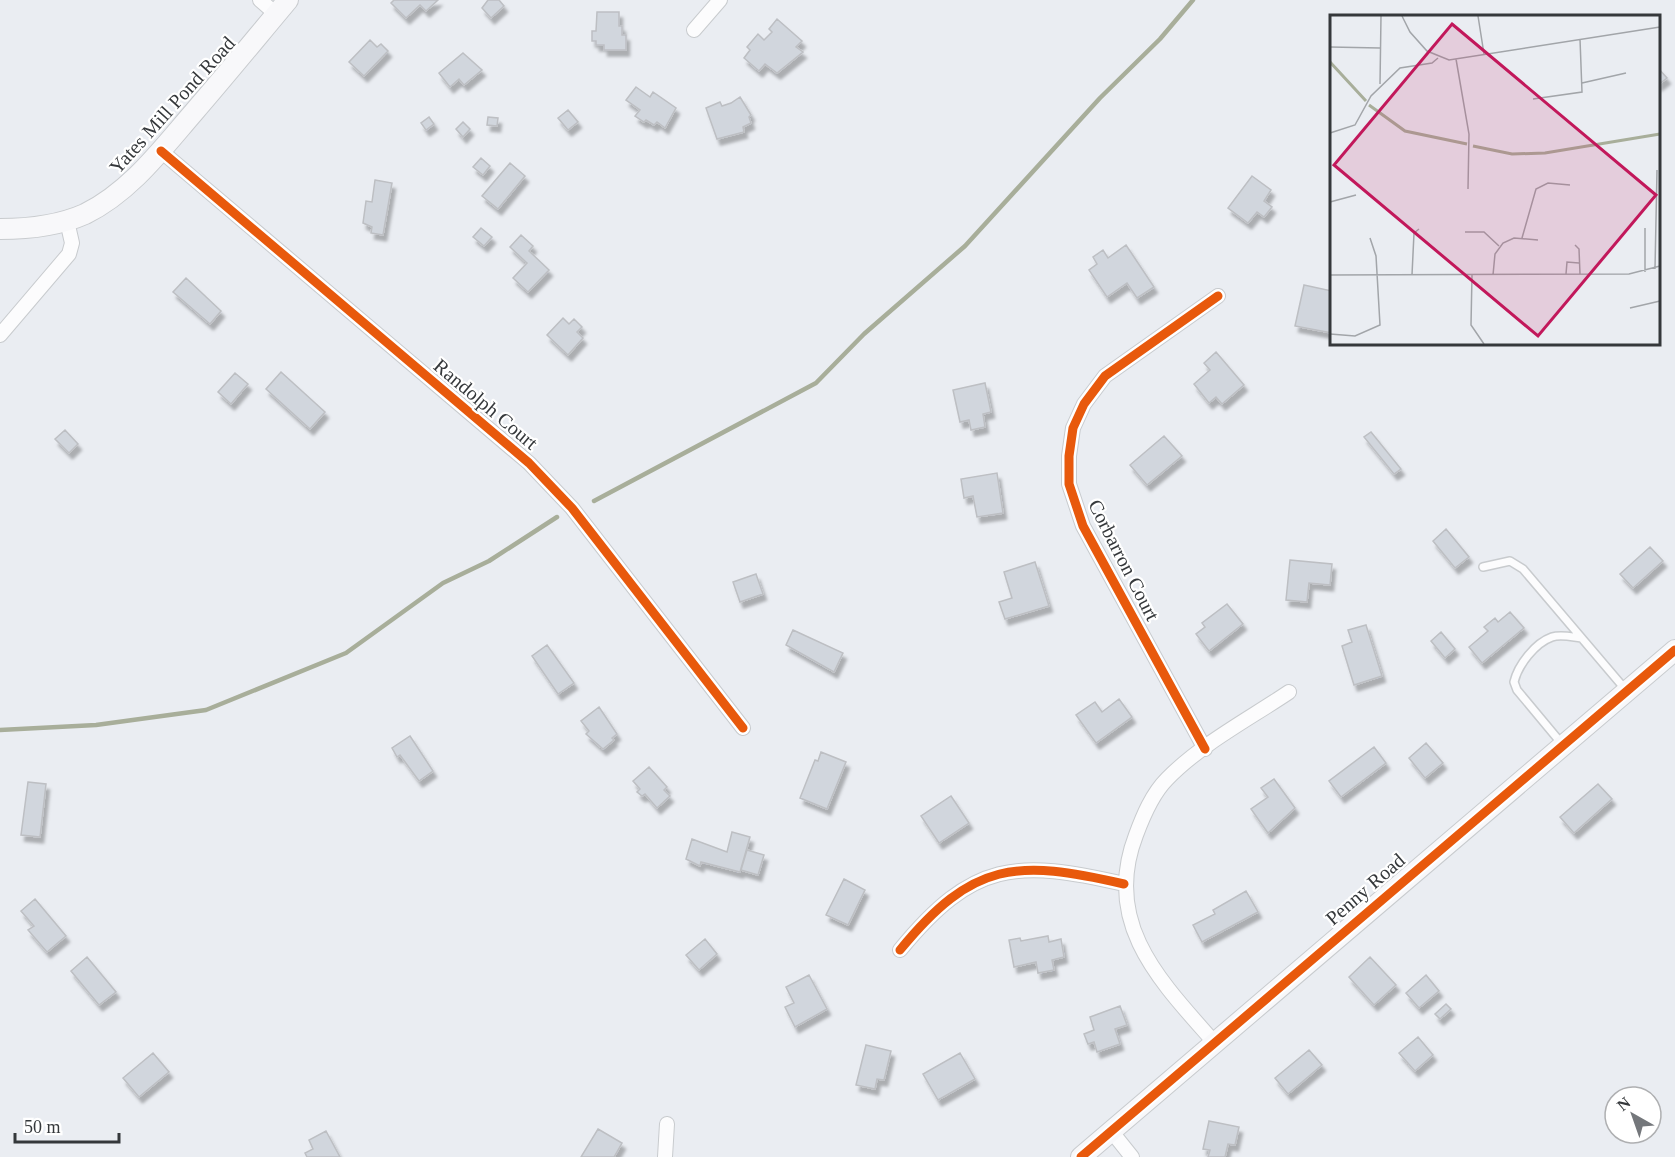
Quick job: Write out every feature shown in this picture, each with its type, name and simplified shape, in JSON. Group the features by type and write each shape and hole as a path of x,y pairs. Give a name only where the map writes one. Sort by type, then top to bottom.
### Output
{"street":[{"path":"260,0 282,7"},
{"path":"693,30 720,0"},
{"name":"Yates Mill Pond Road","path":"0,229 26,229 67,221 112,197 161,151 282,7"},
{"name":"Randolph Court","path":"161,151 503,440 547,481 572,508 743,728"},
{"path":"0,335 69,255 72,243 67,221"},
{"name":"Corbarron Court","path":"1205,748 1083,526 1070,484 1069,456 1073,428 1084,404 1105,376 1218,296"},
{"name":"Penny Road","path":"1081,1157 1675,650"},
{"path":"1214,1042 1150,967 1135,934 1124,884 1131,848 1145,811 1166,780 1205,748 1289,692"},
{"path":"900,950 928,916 957,892 997,874 1053,869 1124,884"},
{"path":"665,1157 667,1124"},
{"path":"1112,1132 1131,1157"}],"lane":[{"path":"1483,567 1510,561 1523,568 1627,690"},
{"path":"1563,745 1517,690 1514,682 1523,662 1542,643 1557,636 1581,638"}],"building":[{"path":"394,0 438,0 426,11 420,5 406,18 391,3"},
{"path":"488,0 499,0 504,6 491,18 482,8"},
{"path":"597,12 619,12 619,26 622,26 622,35 626,35 626,50 604,50 604,45 596,45 596,41 592,41 592,31 596,31"},
{"path":"777,19 802,41 796,47 803,52 777,73 765,64 759,71 744,58 750,50 747,47 758,34 764,40 772,32 769,29"},
{"path":"370,40 377,47 381,44 388,51 364,76 349,62"},
{"path":"463,53 482,70 464,85 459,79 450,87 439,73"},
{"path":"1660,70 1667,78 1660,83"},
{"path":"636,87 650,97 653,92 676,108 665,128 657,122 654,125 635,116 640,110 626,100"},
{"path":"740,97 751,115 749,117 751,123 743,127 744,132 717,139 706,108 720,102 722,106"},
{"path":"568,110 578,122 568,130 558,118"},
{"path":"429,117 434,124 426,130 421,123"},
{"path":"488,117 498,118 497,126 487,125"},
{"path":"463,122 470,129 463,137 456,129"},
{"path":"481,158 490,166 483,175 473,167"},
{"path":"510,163 525,176 498,209 482,196"},
{"path":"1252,176 1271,190 1264,201 1272,207 1264,217 1257,212 1248,223 1228,208"},
{"path":"375,180 392,183 383,235 371,233 372,227 363,223 366,201 372,202"},
{"path":"481,228 492,237 484,246 473,237"},
{"path":"521,235 533,246 529,251 549,270 528,292 513,278 527,263 510,247"},
{"path":"1126,245 1154,287 1137,298 1127,283 1107,297 1089,270 1097,264 1093,257 1103,250 1108,258"},
{"path":"186,278 221,311 210,324 173,292"},
{"path":"1304,285 1330,291 1330,333 1295,326"},
{"path":"563,318 569,324 574,319 582,327 577,332 583,338 568,355 547,335"},
{"path":"1216,352 1244,385 1222,404 1216,397 1209,403 1194,384 1210,370 1204,363"},
{"path":"281,372 325,412 310,429 266,389"},
{"path":"235,373 248,384 231,404 218,392"},
{"path":"985,383 991,412 983,414 985,427 971,430 969,420 960,422 953,390"},
{"path":"65,430 78,444 69,453 55,439"},
{"path":"1371,432 1401,469 1394,474 1364,437"},
{"path":"1164,436 1182,456 1147,485 1130,465"},
{"path":"997,473 1003,513 977,517 973,496 964,498 961,479"},
{"path":"1446,529 1469,557 1455,568 1433,541"},
{"path":"1650,547 1663,561 1633,588 1620,574"},
{"path":"1290,560 1332,564 1330,585 1309,583 1307,602 1286,600"},
{"path":"1035,562 1049,606 1005,619 999,602 1012,598 1004,572"},
{"path":"756,574 763,594 740,602 733,582"},
{"path":"1227,604 1243,624 1209,651 1196,634 1205,627 1202,623"},
{"path":"1510,612 1524,628 1482,663 1469,647 1488,631 1484,627 1495,618 1498,622"},
{"path":"1366,625 1382,676 1354,685 1342,646 1352,642 1348,630"},
{"path":"793,630 843,653 834,672 786,645"},
{"path":"1441,632 1455,649 1445,658 1431,641"},
{"path":"547,645 574,683 558,694 532,656"},
{"path":"1119,699 1132,717 1096,743 1076,715 1095,702 1102,712"},
{"path":"599,707 617,734 612,738 614,740 603,749 586,734 589,731 581,721"},
{"path":"410,736 433,771 419,781 400,755 397,757 392,748"},
{"path":"1426,743 1443,763 1425,778 1409,758"},
{"path":"1374,747 1386,763 1341,797 1329,781"},
{"path":"821,752 846,762 827,809 800,798 815,760 818,761"},
{"path":"649,767 667,787 664,790 670,796 657,808 645,794 642,796 637,792 640,789 633,781"},
{"path":"1274,779 1295,808 1268,833 1251,809 1268,797 1261,788"},
{"path":"28,782 46,784 40,837 21,835"},
{"path":"1598,784 1612,799 1574,833 1560,817"},
{"path":"951,796 969,823 939,843 921,816"},
{"path":"732,832 750,837 740,872 701,862 700,866 686,859 692,839 727,852"},
{"path":"747,850 764,855 758,875 741,870"},
{"path":"844,879 865,890 848,925 826,915"},
{"path":"1246,891 1258,912 1202,942 1193,925 1215,914 1213,910"},
{"path":"35,899 66,936 47,952 28,930 34,926 21,911"},
{"path":"1048,936 1049,942 1061,939 1064,957 1052,960 1054,970 1038,973 1036,962 1014,967 1009,940 1020,938 1021,941"},
{"path":"705,939 717,954 699,970 686,955"},
{"path":"87,957 116,992 99,1005 71,971"},
{"path":"1370,957 1396,985 1374,1005 1349,977"},
{"path":"809,975 827,1009 795,1027 785,1007 794,1003 786,987"},
{"path":"1426,975 1439,991 1419,1008 1406,993"},
{"path":"1446,1004 1451,1009 1440,1019 1435,1014"},
{"path":"1120,1006 1127,1025 1115,1029 1120,1044 1097,1052 1094,1042 1088,1044 1084,1034 1094,1030 1090,1017"},
{"path":"1418,1037 1433,1055 1415,1071 1399,1053"},
{"path":"866,1045 891,1051 884,1080 877,1079 875,1089 856,1085"},
{"path":"1309,1050 1322,1065 1288,1094 1275,1078"},
{"path":"153,1053 169,1072 139,1097 123,1078"},
{"path":"960,1053 975,1079 938,1100 923,1074"},
{"path":"1209,1121 1239,1127 1235,1145 1228,1144 1225,1157 1208,1157 1210,1150 1203,1149"},
{"path":"598,1129 622,1143 614,1157 581,1157"},
{"path":"326,1131 340,1157 307,1157 305,1153 313,1149 309,1140"}],"waterway":[{"path":"594,501 816,383 864,334 965,246 1100,98 1160,39 1193,0"},
{"path":"0,730 96,725 206,710 346,653 443,583 489,561 557,517"}],"cycle path":[{"path":"161,151 529,463 572,508 743,728"},
{"path":"1205,749 1083,526 1069,484 1069,456 1073,428 1084,404 1105,376 1218,296"},
{"path":"1081,1157 1675,650"},
{"path":"900,950 926,921 951,899 974,883 999,874 1025,870 1054,871 1124,884"}]}
